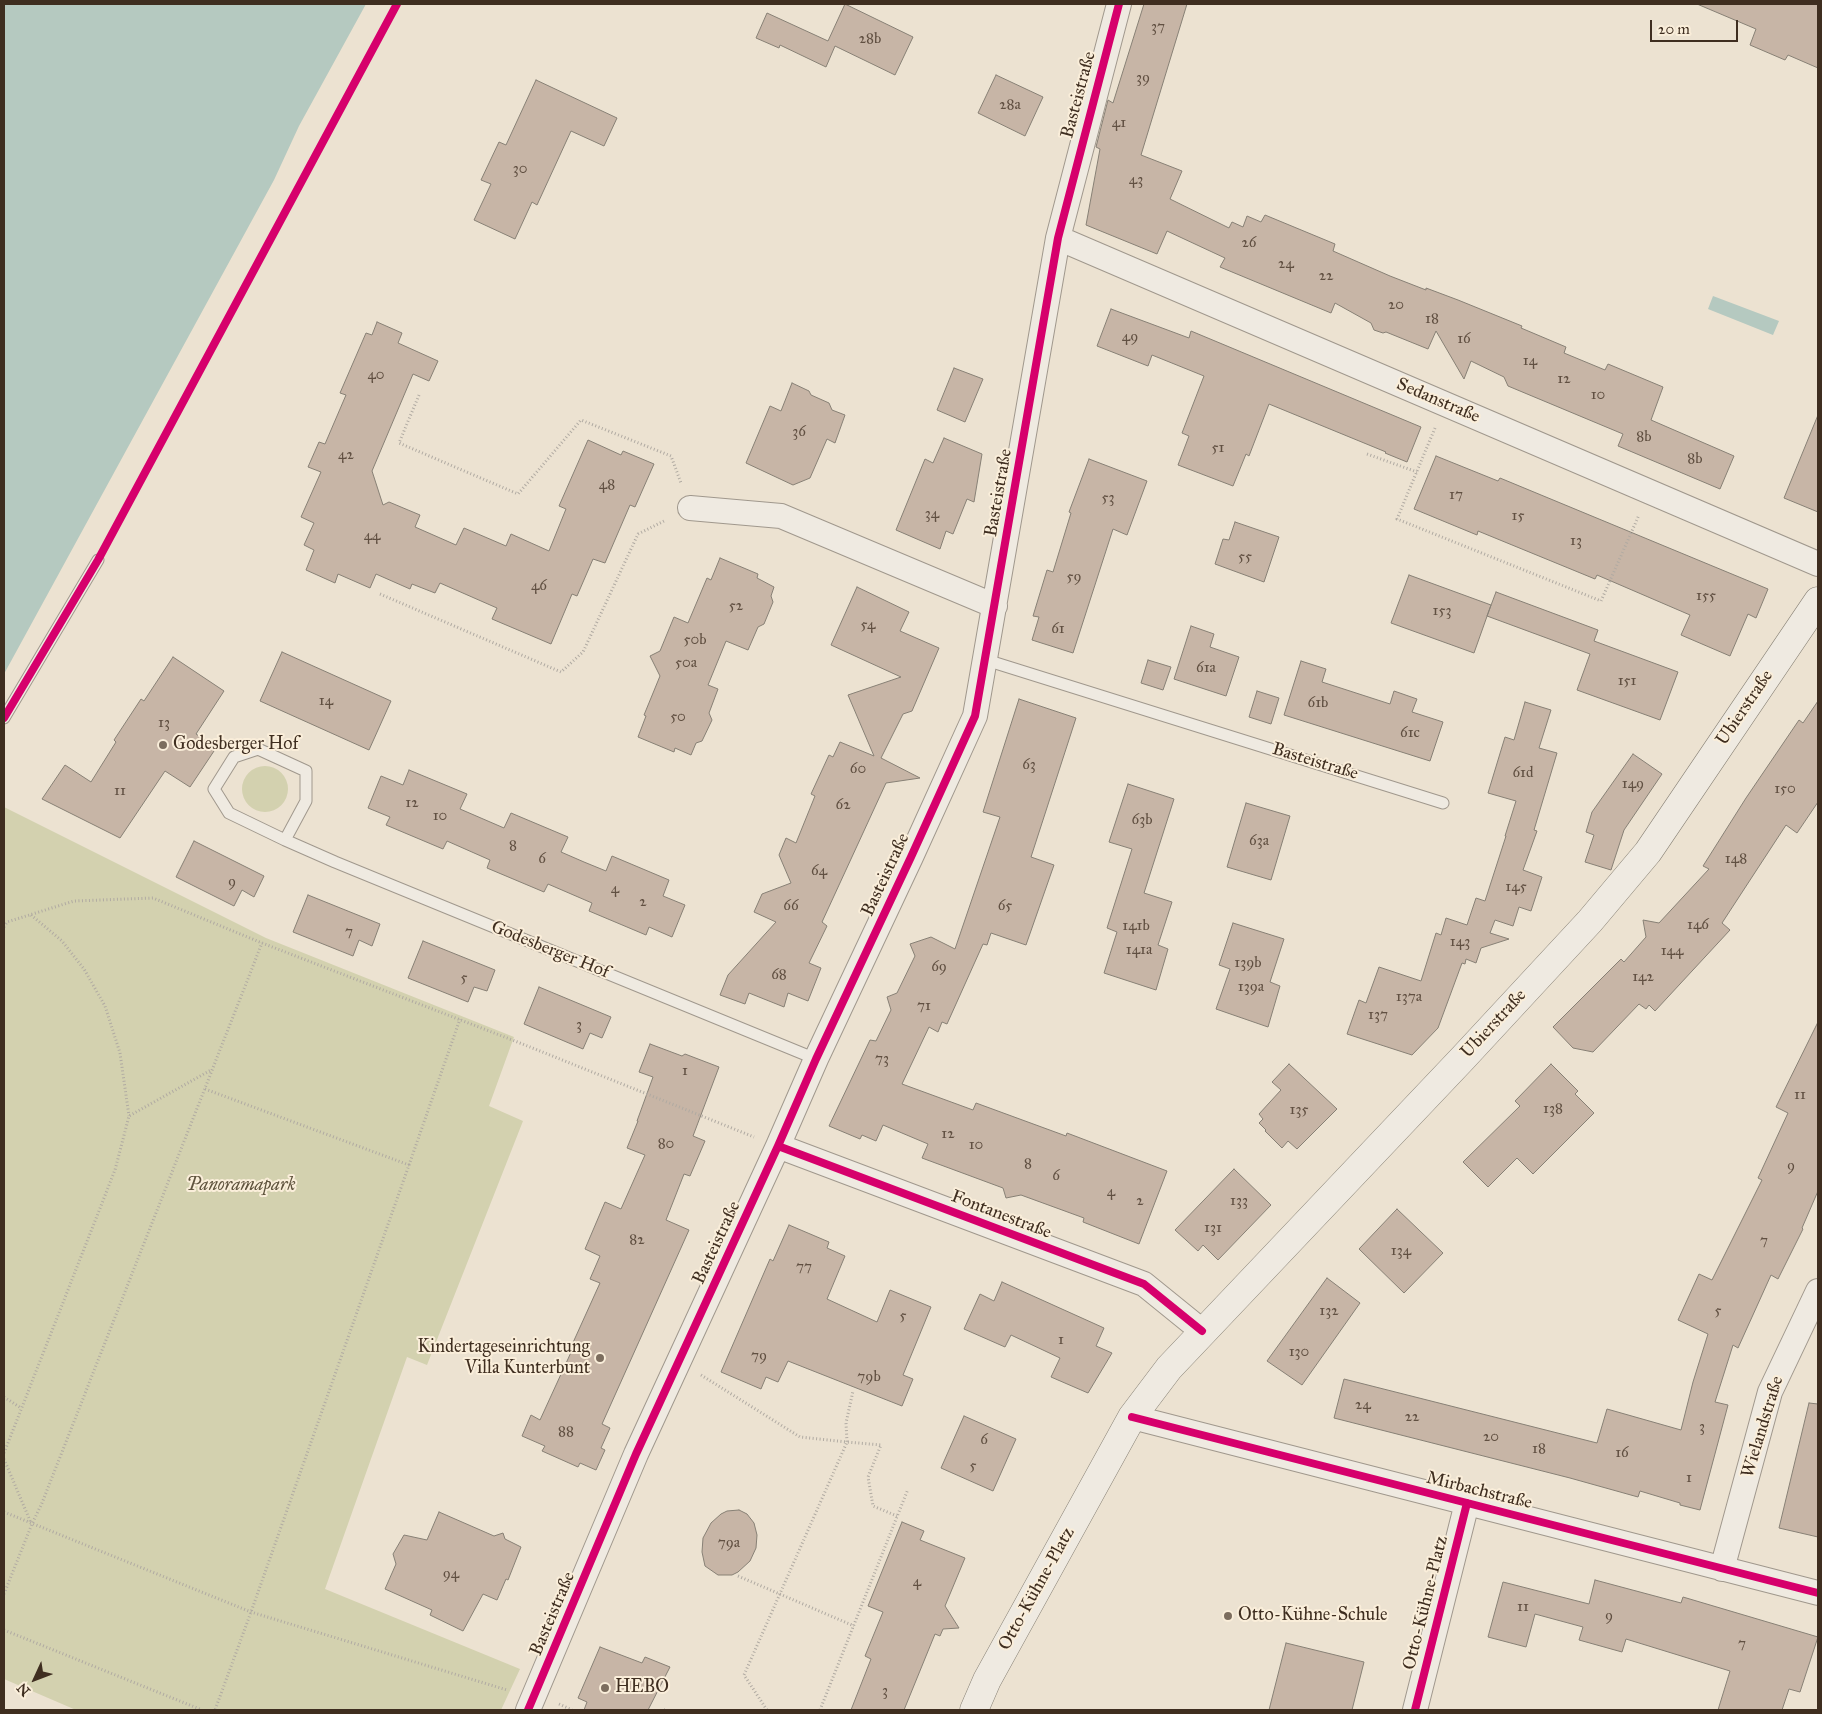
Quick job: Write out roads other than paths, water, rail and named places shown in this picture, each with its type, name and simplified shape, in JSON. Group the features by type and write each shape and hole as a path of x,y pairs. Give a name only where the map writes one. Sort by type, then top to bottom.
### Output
{"main road":[{"name":"Ubierstraße","path":"1132,1417 1169,1368 1202,1331 1590,921 1648,852 1818,601"},
{"name":"Otto-Kühne-Platz","path":"974,1710 992,1671 1132,1417"}],"street":[{"name":"Basteistraße","path":"531,1704 636,1454 975,716 1058,238 1119,4"},
{"name":"Sedanstraße","path":"1058,238 1818,564"},
{"path":"690,508 782,516 995,606"},
{"name":"Fontanestraße","path":"778,1146 1144,1284 1202,1331"},
{"name":"Wielandstraße","path":"1722,1569 1770,1392 1818,1291"},
{"name":"Mirbachstraße","path":"1132,1417 1818,1594"},
{"name":"Otto-Kühne-Platz","path":"1415,1710 1467,1504"}],"lane":[{"path":"4,718 98,560"},
{"name":"Basteistraße","path":"986,660 1443,802"},
{"name":"Godesberger Hof","path":"285,840 306,801 306,771 258,748 234,757 214,789 228,813 285,840 816,1059"}],"place":[{"name":"Godesberger Hof","path":"163,745"},
{"name":"Kindertageseinrichtung Villa Kunterbunt","path":"600,1358"},
{"name":"Otto-Kühne-Schule","path":"1228,1616"},
{"name":"HEBO","path":"605,1688"}],"park label":[{"name":"Panoramapark","path":"241,1186"}]}
